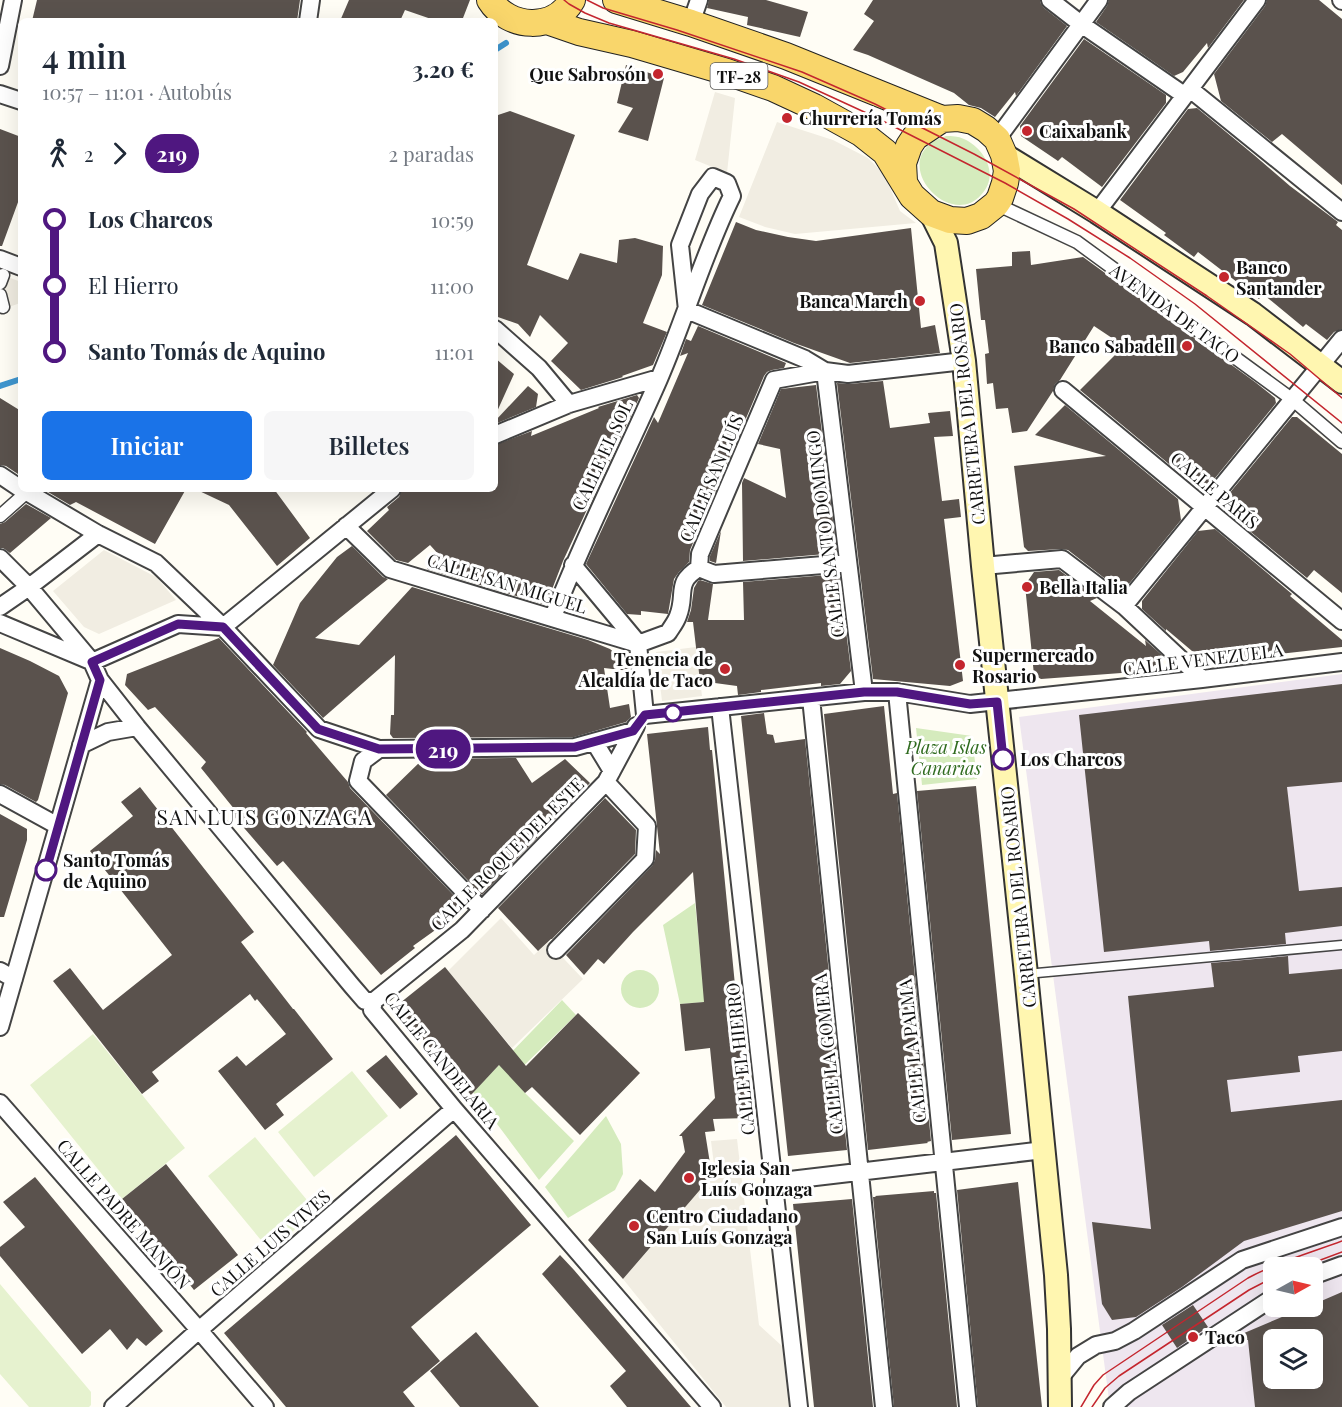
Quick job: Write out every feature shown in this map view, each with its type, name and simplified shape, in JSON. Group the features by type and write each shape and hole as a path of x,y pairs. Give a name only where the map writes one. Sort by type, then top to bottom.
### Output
{"main road":[{"name":"TF-28","path":"490,0 502,14 516,21 531,24 547,21 579,32 632,44 727,72 773,88 814,107 861,133 885,152 912,196 932,213 950,220 967,221 981,216 996,204"},
{"path":"547,21 559,14 572,0"},
{"name":"TF-28","path":"616,0 695,11 786,56 942,119 958,118 973,121 986,129 1001,147"},
{"path":"904,181 903,163 909,146 915,137 942,119"},
{"path":"996,204 1005,183 1006,171 1001,147"},
{"path":"1001,147 1253,314 1342,382"},
{"name":"CARRETERA DEL ROSARIO","path":"932,213 946,243 964,361 1056,1275 1060,1407"}],"street":[{"path":"0,66 13,0"},
{"path":"308,18 311,0"},
{"path":"1050,0 1081,24 1187,92 1342,212"},
{"path":"1001,147 1099,0"},
{"path":"1097,212 1257,0"},
{"path":"0,94 18,100"},
{"name":"CALLE EL SOL","path":"553,617 573,565 659,378 687,309 718,225 732,196 727,183 713,177 699,194 680,245 687,309"},
{"name":"AVENIDA DE TACO","path":"996,204 1077,242 1293,400 1342,442"},
{"path":"1,272 18,268"},
{"path":"687,309 805,359 825,371 848,374 964,361"},
{"path":"498,332 539,368 570,404"},
{"path":"1124,606 1342,339"},
{"name":"CALLE SANTO DOMINGO","path":"825,371 864,692"},
{"name":"CALLE SAN LUÍS","path":"825,371 774,380 700,554 699,568 714,574 848,563"},
{"path":"498,434 570,404 659,378"},
{"name":"CALLE PARÍS","path":"1063,390 1342,621"},
{"path":"0,475 18,487"},
{"path":"0,516 21,492"},
{"path":"26,492 98,534 156,563 223,627 318,729 379,749 575,747 633,731"},
{"path":"0,623 92,662 178,624 223,627 388,492"},
{"name":"CALLE SAN MIGUEL","path":"346,526 390,569 638,644"},
{"path":"0,607 98,534"},
{"name":"CALLE CANDELARIA","path":"0,558 29,587 92,662 100,680 136,727 352,986 365,1001 374,1001 372,1010 454,1109 712,1407"},
{"path":"983,566 1062,559 1124,606 1202,679"},
{"path":"573,565 638,644 645,715"},
{"path":"638,644 668,633 679,615 684,582 690,573 699,568"},
{"name":"CALLE VENEZUELA","path":"645,715 864,692 897,692 970,704 997,702 1342,662"},
{"path":"0,1027 7,975 58,826 100,680"},
{"name":"CALLE LA PALMA","path":"897,692 968,1407"},
{"name":"CALLE LA GOMERA","path":"812,698 884,1407"},
{"name":"CALLE EL HIERRO","path":"720,707 799,1407"},
{"name":"CALLE ROQUE DEL ESTE","path":"374,1001 462,930 609,777 633,731 645,715"},
{"path":"81,745 108,732 136,727"},
{"path":"556,950 645,859 647,826 609,777 595,743"},
{"path":"379,749 363,761 358,781 482,909"},
{"path":"0,794 58,826"},
{"name":"CALLE PADRE MANJÓN","path":"0,1102 265,1407"},
{"name":"CALLE LUIS VIVES","path":"113,1407 454,1109"},
{"path":"774,1182 1044,1150"},
{"path":"1060,1378 1078,1356 1096,1345 1115,1341 1134,1331 1242,1260 1342,1227"},
{"path":"1323,1272 1342,1266"},
{"path":"1112,1407 1130,1392 1263,1304"}],"lane":[{"path":"1026,974 1342,945"}],"shaded area":[{"path":"715,92 735,98 727,173 695,160"},
{"path":"777,122 833,140 868,158 884,174 900,211 916,223 795,234 765,227 739,217"},
{"path":"0,274 18,281 18,304 0,307"},
{"path":"104,550 156,577 176,600 99,634 84,627 53,591"},
{"path":"696,647 702,696 662,701 656,652"},
{"path":"1342,674 1342,1407 1110,1407 1019,717"},
{"path":"501,918 534,955 548,942 583,979 512,1048 448,971"},
{"path":"737,1139 759,1325 782,1346 789,1407 726,1407 623,1279 681,1213 671,1205 686,1188 696,1195 708,1181 707,1171 714,1165 711,1141"}],"green space":[{"path":"946,136 960,137 972,143 984,156 990,171 987,187 981,195 967,204 953,204 939,198 928,187 921,173 920,159 928,146"},
{"name":"Plaza Islas Canarias","path":"916,728 972,736 977,779 922,785"},
{"path":"695,903 705,1002 680,1004 663,925"},
{"path":"640,970 654,975 659,989 654,1003 640,1008 626,1003 621,989 626,975"},
{"path":"562,1000 576,1015 512,1077 574,1141 539,1180 473,1092"},
{"path":"93,1034 185,1148 122,1199 30,1085"},
{"path":"352,1071 388,1116 314,1177 278,1132"},
{"path":"606,1116 621,1144 623,1174 615,1190 568,1218 545,1187"},
{"path":"255,1137 316,1211 270,1251 208,1176"},
{"path":"0,1284 91,1392 89,1407 29,1407 0,1374"}],"building":[{"path":"37,0 300,0 297,18 33,18"},
{"path":"349,0 470,0 463,18 428,18 405,10 401,18 341,18"},
{"path":"709,0 766,0 808,12 800,37 747,25 748,17 707,8"},
{"path":"873,0 1040,0 1044,8 1067,26 1016,96 1015,92 995,117 981,108 969,105 954,93 853,50 874,21 864,14"},
{"path":"1109,0 1244,0 1208,48 1207,43 1183,72 1174,76 1096,22"},
{"path":"1267,0 1319,0 1342,19 1342,185 1282,134 1272,142 1221,101 1214,74 1265,6"},
{"path":"1084,39 1166,95 1166,103 1102,187 1062,157 1058,161 1021,136 1020,126"},
{"path":"626,65 664,78 648,141 618,132 633,108 617,103"},
{"path":"1197,108 1290,186 1338,222 1336,225 1342,230 1342,329 1334,332 1327,340 1306,324 1303,327 1263,294 1259,299 1198,252 1194,257 1164,235 1166,233 1120,200 1188,109"},
{"path":"510,111 575,135 527,265 568,280 580,253 617,263 619,240 635,238 663,246 662,275 643,323 667,332 653,365 581,390 551,361 568,343 540,315 530,337 518,324 498,317 498,115"},
{"path":"0,129 18,136 18,202 2,246 0,246"},
{"path":"736,222 756,230 816,241 911,228 921,328 935,325 940,353 850,363 794,343 702,305"},
{"path":"1030,251 1031,265 1083,257 1275,398 1276,403 1207,488 1199,489 1080,390 1124,346 1094,326 1027,431 1012,433 1008,408 996,409 993,383 987,384 985,354 989,353 985,320 981,320 976,269 1012,266 1012,252"},
{"path":"698,326 786,363 784,368 767,372 764,376 690,550 689,562 674,579 668,614 641,611 641,615 627,614 586,564 654,417 658,423 688,353 680,356 686,339 691,341"},
{"path":"498,361 514,374 498,409"},
{"path":"883,381 890,428 930,423 928,413 950,411 953,436 934,437 942,501 959,499 961,517 944,519 963,681 950,686 873,679 837,383"},
{"path":"816,385 837,553 743,561 742,483 744,478 786,498 780,449 758,444 781,389"},
{"path":"528,386 538,394 536,407 498,423 498,418"},
{"path":"637,395 639,398 563,561 546,605 427,569 440,556 430,545 408,563 396,560 367,531 389,510 387,507 399,497 401,492 498,492 498,444 532,431 531,436 598,407"},
{"path":"0,398 18,409 18,474 0,465"},
{"path":"1065,405 1178,499 1181,520 1121,591 1068,550 1028,551 1024,547 1014,466 1106,456 1035,435"},
{"path":"1292,417 1297,417 1342,454 1342,593 1314,570 1307,578 1219,506"},
{"path":"48,492 184,492 155,544 76,502 70,505"},
{"path":"201,492 276,492 310,538 277,566 229,505"},
{"path":"26,504 51,518 10,553 0,548 0,524"},
{"path":"1215,529 1342,640 1342,647 1205,662 1142,609 1142,601 1198,531"},
{"path":"721,531 716,563 710,561 710,556"},
{"path":"352,546 383,577 388,579 315,638 359,645 412,587 588,640 610,649 630,666 630,671 604,668 610,708 629,704 631,717 626,722 574,737 393,738 390,734 391,715 394,715 395,655 323,718 273,665 300,603 337,557"},
{"path":"1059,570 1097,598 1090,601 1146,646 1145,640 1163,656 1161,673 1148,674 1148,671 1041,679 1034,675 1025,585 1034,572"},
{"path":"839,574 851,671 840,684 821,686 821,683 738,695 737,686 700,681 693,622 687,622 694,588 698,581 713,584 708,620 744,620 743,582"},
{"path":"219,638 307,732 348,782 350,788 466,908 413,946 415,948 381,975 283,861 277,866 232,814 235,810 201,768 206,762 155,707 148,710 125,685 127,674"},
{"path":"0,648 59,676 68,693 36,802 0,784"},
{"path":"1342,684 1342,782 1287,787 1299,891 1342,887 1342,926 1285,933 1286,944 1210,951 1209,941 1104,952 1079,715"},
{"path":"884,706 893,794 897,793 931,1141 868,1150 824,714"},
{"path":"764,713 767,734 773,735 775,743 805,739 847,1150 788,1156 741,716"},
{"path":"708,727 748,1118 713,1119 715,1131 705,1132 712,1176 623,1279 588,1240 640,1179 655,1192 685,1152 682,1136 679,1136 715,1098 710,1048 685,1051 680,1004 704,1002 693,872 604,964 598,959 584,975 566,955 652,866 656,850 660,854 647,734"},
{"path":"516,758 532,783 565,759 590,783 482,895 386,795 423,759"},
{"path":"976,786 1011,1134 952,1140 917,791"},
{"path":"140,787 254,932 241,942 333,1059 276,1104 284,1115 265,1130 218,1071 237,1056 246,1066 286,1034 257,999 255,1001 250,994 152,1072 159,1081 142,1094 53,981 70,968 103,1010 172,955 90,851 133,816 121,802"},
{"path":"605,798 636,830 635,854 538,951 498,908"},
{"path":"0,814 27,829 27,840 4,917 0,917"},
{"path":"1288,956 1289,974 1342,969 1342,1051 1298,1056 1300,1072 1227,1080 1231,1112 1342,1100 1342,1211 1244,1241 1182,1287 1136,1317 1112,1320 1102,1304 1092,1222 1151,1229 1128,996 1214,987 1211,963"},
{"path":"445,967 526,1066 578,1013 640,1073 580,1135 532,1087 525,1093 499,1065 471,1095 395,1007"},
{"path":"386,1055 418,1094 400,1109 366,1071"},
{"path":"456,1135 531,1225 411,1327 440,1361 403,1392 415,1407 286,1407 224,1333"},
{"path":"166,1164 238,1255 194,1290 122,1199"},
{"path":"35,1177 163,1331 146,1346 137,1338 127,1350 110,1329 82,1354 0,1256 0,1247 25,1227 3,1202"},
{"path":"1018,1182 1042,1407 978,1407 957,1190"},
{"path":"934,1191 957,1407 894,1407 873,1197"},
{"path":"852,1199 873,1407 814,1407 793,1204"},
{"path":"560,1255 691,1407 627,1407 610,1386 626,1371 542,1274"},
{"path":"1342,1292 1342,1407 1255,1407 1248,1340 1230,1339 1282,1317 1323,1317 1323,1300"},
{"path":"1193,1305 1208,1327 1177,1348 1162,1325"},
{"path":"476,1332 539,1407 460,1407 430,1371"}],"waterway":[{"path":"498,48 506,43"},
{"path":"0,386 18,380"}],"tram line":[{"path":"564,0 585,13 609,23 734,59 799,82 873,116 1005,183 1130,258 1195,304 1342,423"},
{"path":"587,0 603,8 802,72 875,104 974,154 1074,209 1207,296 1290,354 1342,398"},
{"path":"1081,1407 1103,1375 1248,1278 1282,1262 1342,1241"},
{"path":"1323,1259 1342,1252"},
{"path":"1092,1407 1105,1388 1119,1376 1263,1283"}],"bus line":[{"name":"219","path":"46,870 100,680 92,662 178,624 223,627 318,729 379,749 575,747 633,731 645,715 864,692 897,692 970,704 997,702 1003,759"}],"place":[{"name":"Que Sabrosón","path":"658,74"},
{"name":"Churrería Tomás","path":"787,118"},
{"name":"Caixabank","path":"1027,131"},
{"name":"Banco Santander","path":"1224,277"},
{"name":"Banca March","path":"920,301"},
{"name":"Banco Sabadell","path":"1187,346"},
{"name":"Bella Italia","path":"1027,587"},
{"name":"Supermercado Rosario","path":"960,665"},
{"name":"Tenencia de Alcaldía de Taco","path":"725,669"},
{"name":"Los Charcos","path":"1003,759"},
{"name":"Santo Tomás de Aquino","path":"46,870"},
{"name":"Iglesia San Luís Gonzaga","path":"689,1178"},
{"name":"Centro Ciudadano San Luís Gonzaga","path":"634,1226"},
{"name":"Taco","path":"1193,1337"}],"district":[{"name":"SAN LUIS GONZAGA","path":"265,816"}]}
